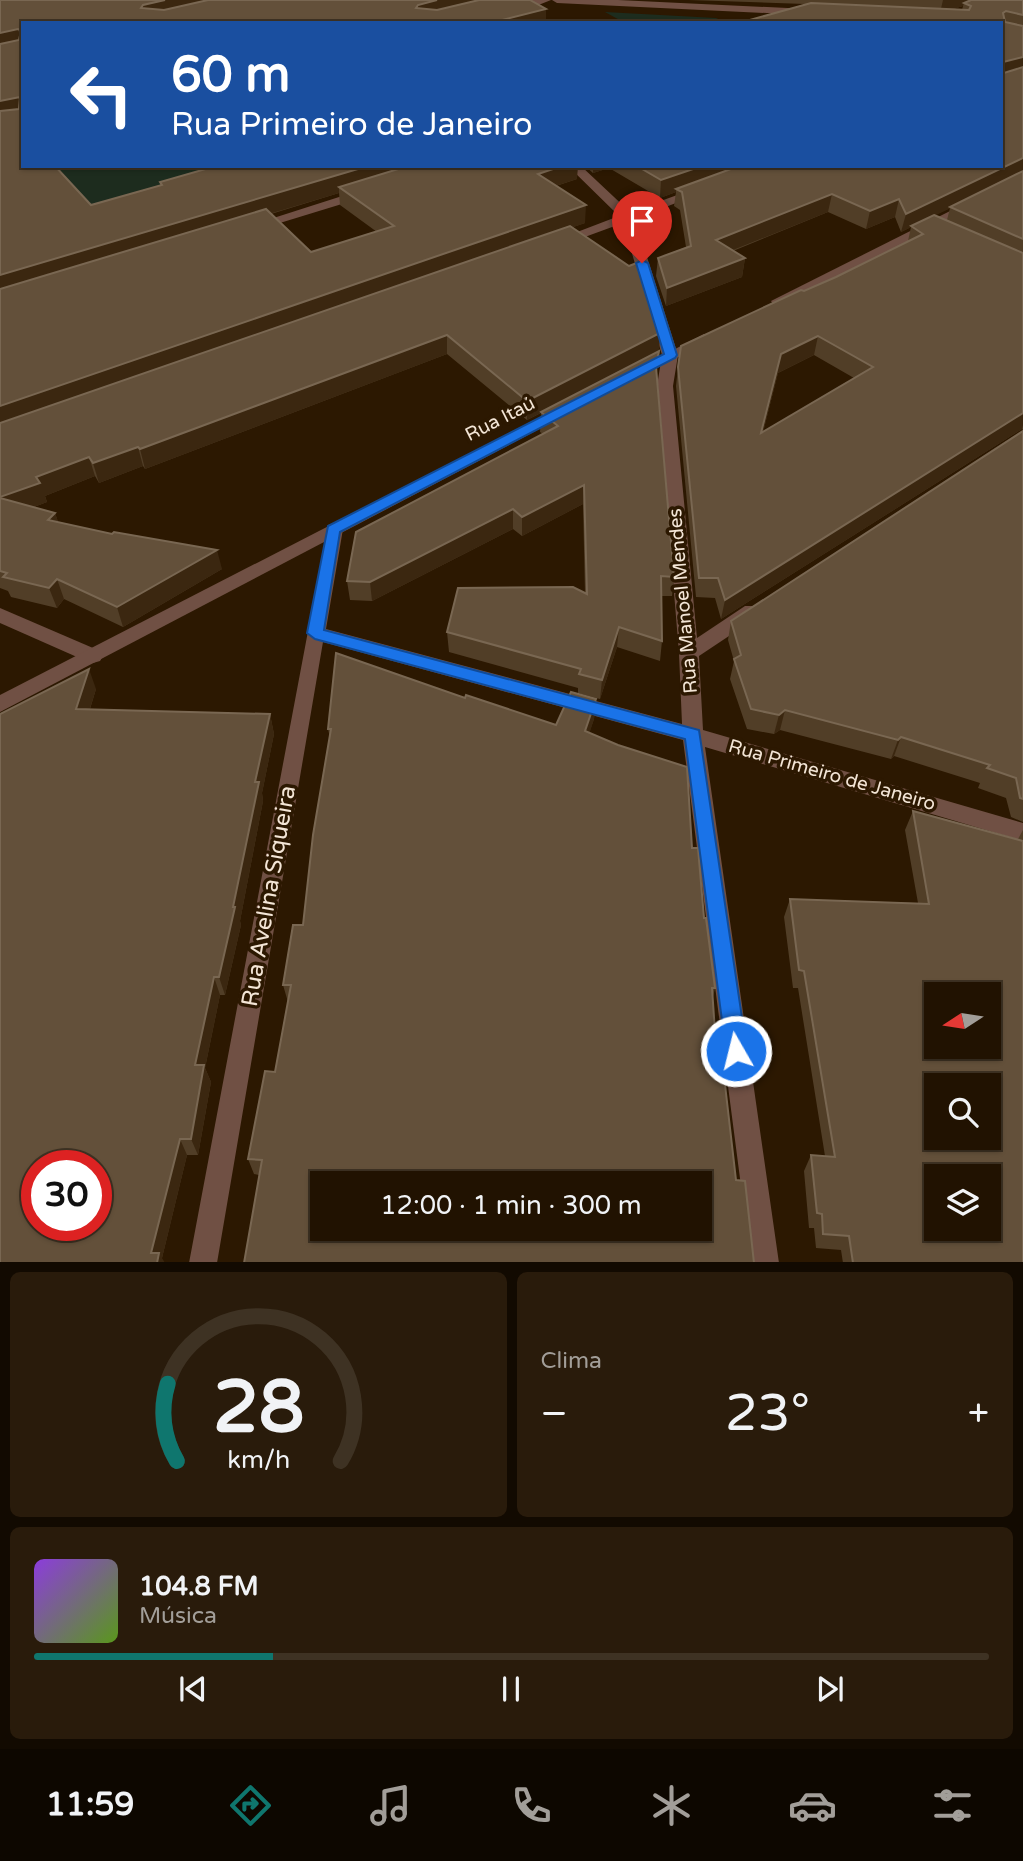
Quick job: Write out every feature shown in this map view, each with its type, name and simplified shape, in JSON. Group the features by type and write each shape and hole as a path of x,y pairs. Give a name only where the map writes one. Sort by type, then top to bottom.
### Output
{"street":[{"path":"505,4 518,0 536,3 546,0"},
{"path":"557,0 819,13"},
{"path":"577,168 628,217 670,355"},
{"path":"550,245 711,188"},
{"path":"239,230 373,190"},
{"path":"769,306 936,228 988,196"},
{"path":"622,380 720,331"},
{"name":"Rua Manoel Mendes","path":"670,355 665,386 689,653 693,734 765,1262"},
{"name":"Rua Itaú","path":"0,704 574,405"},
{"name":"Rua Avelina Siqueira","path":"203,1262 334,529"},
{"path":"689,653 769,600"},
{"path":"0,615 93,656"},
{"name":"Rua Primeiro de Janeiro","path":"315,633 693,734 1023,832"}],"green space":[{"path":"605,12 716,18 723,21 621,21"},
{"path":"58,168 254,168 103,215 0,179"}],"building":[{"path":"0,0 165,0 143,5 141,8 164,10 208,0 437,0 416,8 437,10 479,0 530,0 546,9 498,21 21,21 21,31 18,29 0,33"},
{"path":"971,0 1023,0 1023,15 1006,11 1003,13 1005,22 1023,26 1023,57 1003,62 1003,21 746,21 811,3 969,10 971,6 964,3"},
{"path":"21,31 21,168 57,168 91,205 162,185 160,182 209,168 361,168 0,275 0,111 19,109 20,97 0,101 0,44 19,40"},
{"path":"1003,62 1004,73 1023,67 1023,158 1003,168"},
{"path":"401,168 556,168 538,174 586,205 0,406 0,289 266,209 311,252 394,226 339,187"},
{"path":"640,168 696,168 661,180"},
{"path":"734,168 1002,168 906,214 899,199 870,211 832,194 716,240 745,258 667,288 658,258 691,246 682,192 676,189"},
{"path":"1023,171 1023,239 950,207"},
{"path":"934,215 1023,253 1023,413 725,600 718,578 699,578 678,367 681,346 801,290 836,277 923,234 911,226","holes":["818,336 873,367 761,433 781,354"]},
{"path":"570,226 629,266 639,262 660,333 527,401 447,335 140,449 138,447 93,463 89,457 36,477 40,483 0,497 0,423"},
{"path":"659,351 656,367 674,577 661,576 662,641 619,627 602,680 579,674 581,669 447,632 458,588 573,587 587,594 584,485 522,517 513,509 370,582 347,581 356,532 558,426 541,412"},
{"path":"1023,431 1023,799 1020,798 1016,778 987,768 990,765 901,737 898,740 785,710 779,715 751,709 734,659 741,655 731,621"},
{"path":"0,498 55,513 48,520 112,534 114,532 217,550 117,607 57,579 49,588 3,577 7,573 0,571"},
{"path":"336,653 465,698 466,695 556,725 571,692 596,699 585,731 618,745 687,767 692,848 698,848 704,918 715,988 712,988 718,1076 724,1076 736,1180 745,1181 754,1262 244,1262 262,1160 248,1159 265,1071 275,1072 291,985 283,985 293,925 303,925 313,835 331,729 328,729"},
{"path":"89,669 76,709 270,714 255,782 259,782 235,907 219,977 214,977 195,1065 204,1065 191,1139 180,1139 151,1253 159,1253 157,1262 0,1262 0,714"},
{"path":"913,811 1023,841 1023,1262 853,1262 849,1236 823,1234 822,1214 817,1213 811,1155 835,1157 804,971 799,970 790,899 929,904"}],"route":[{"path":"642,263 670,355 334,529 315,633 693,734 736,1051"}]}
